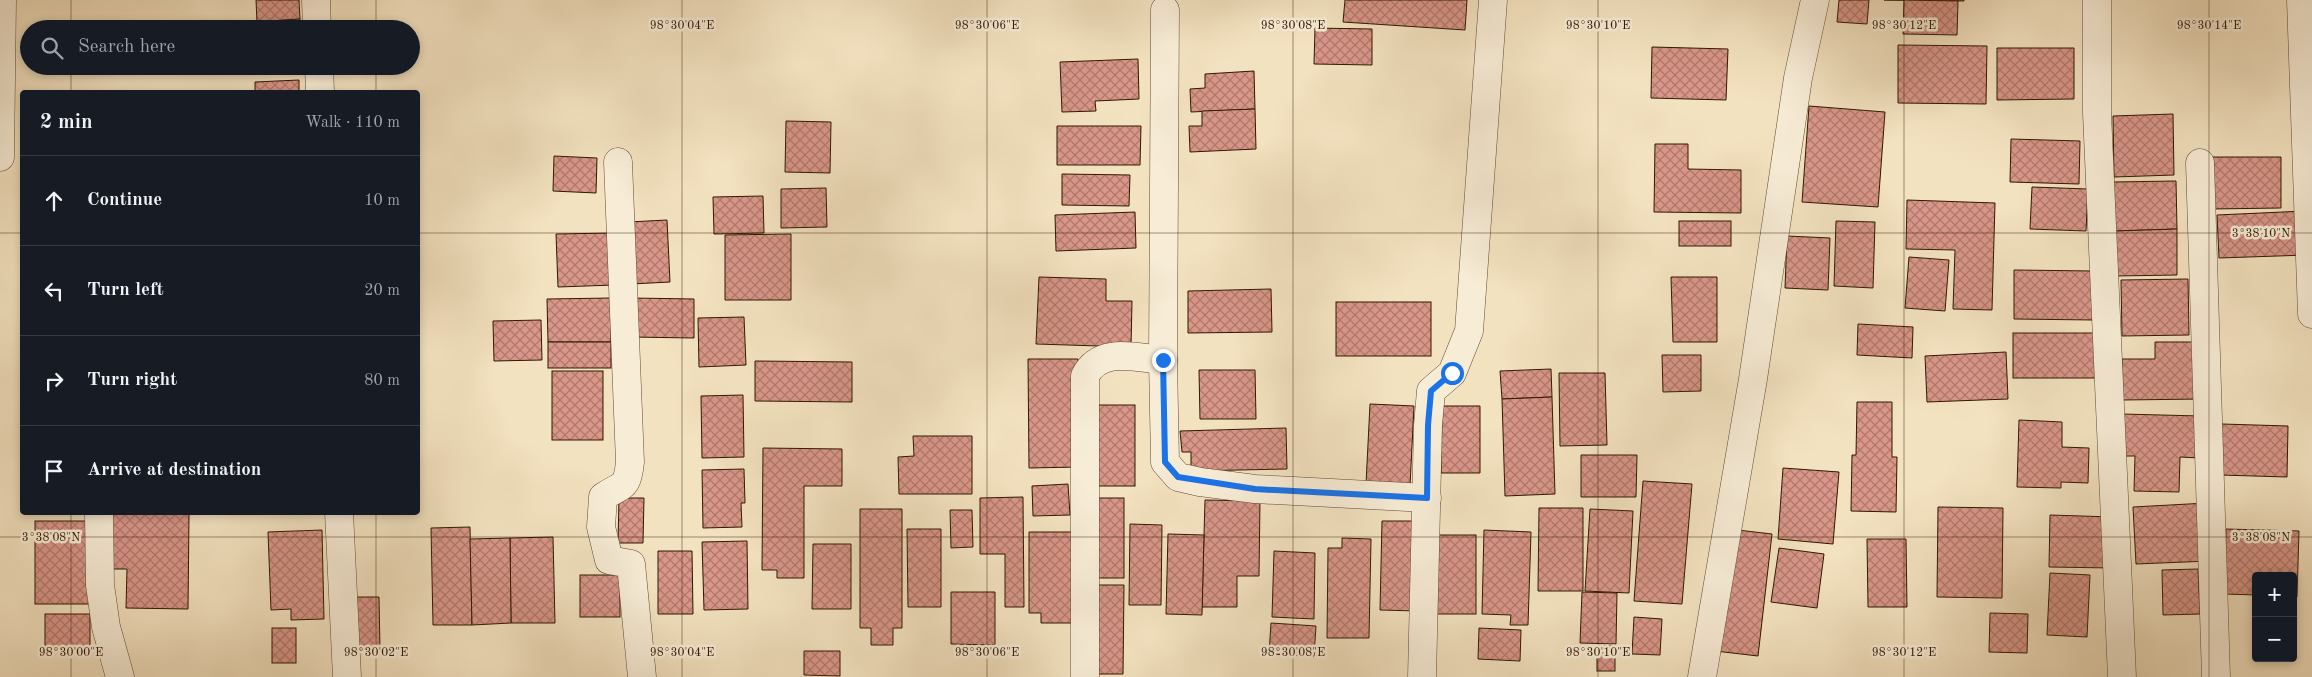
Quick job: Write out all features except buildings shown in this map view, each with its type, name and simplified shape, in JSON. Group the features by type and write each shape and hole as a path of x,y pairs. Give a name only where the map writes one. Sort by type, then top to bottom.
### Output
{"street":[{"path":"0,157 2,0"},
{"path":"316,0 317,20"},
{"path":"1422,677 1428,425 1431,391 1452,373 1468,331 1493,0"},
{"path":"1702,677 1753,379 1798,78 1815,0"},
{"path":"2098,0 2098,113 2122,677"},
{"path":"2301,0 2312,314"},
{"path":"1165,10 1163,360 1165,462 1178,477 1255,489 1427,498"},
{"path":"319,75 320,90"},
{"path":"618,162 630,462 628,476 623,487 603,497 601,527 609,560 631,564 642,677"},
{"path":"2200,163 2216,677"},
{"path":"1085,677 1085,376 1090,367 1100,359 1113,355 1163,360"},
{"path":"99,515 100,585 106,627 120,677"},
{"path":"339,515 347,677"}],"route":[{"path":"1163,360 1165,462 1178,477 1200,482 1255,489 1427,498 1428,425 1431,391 1452,373"}]}
